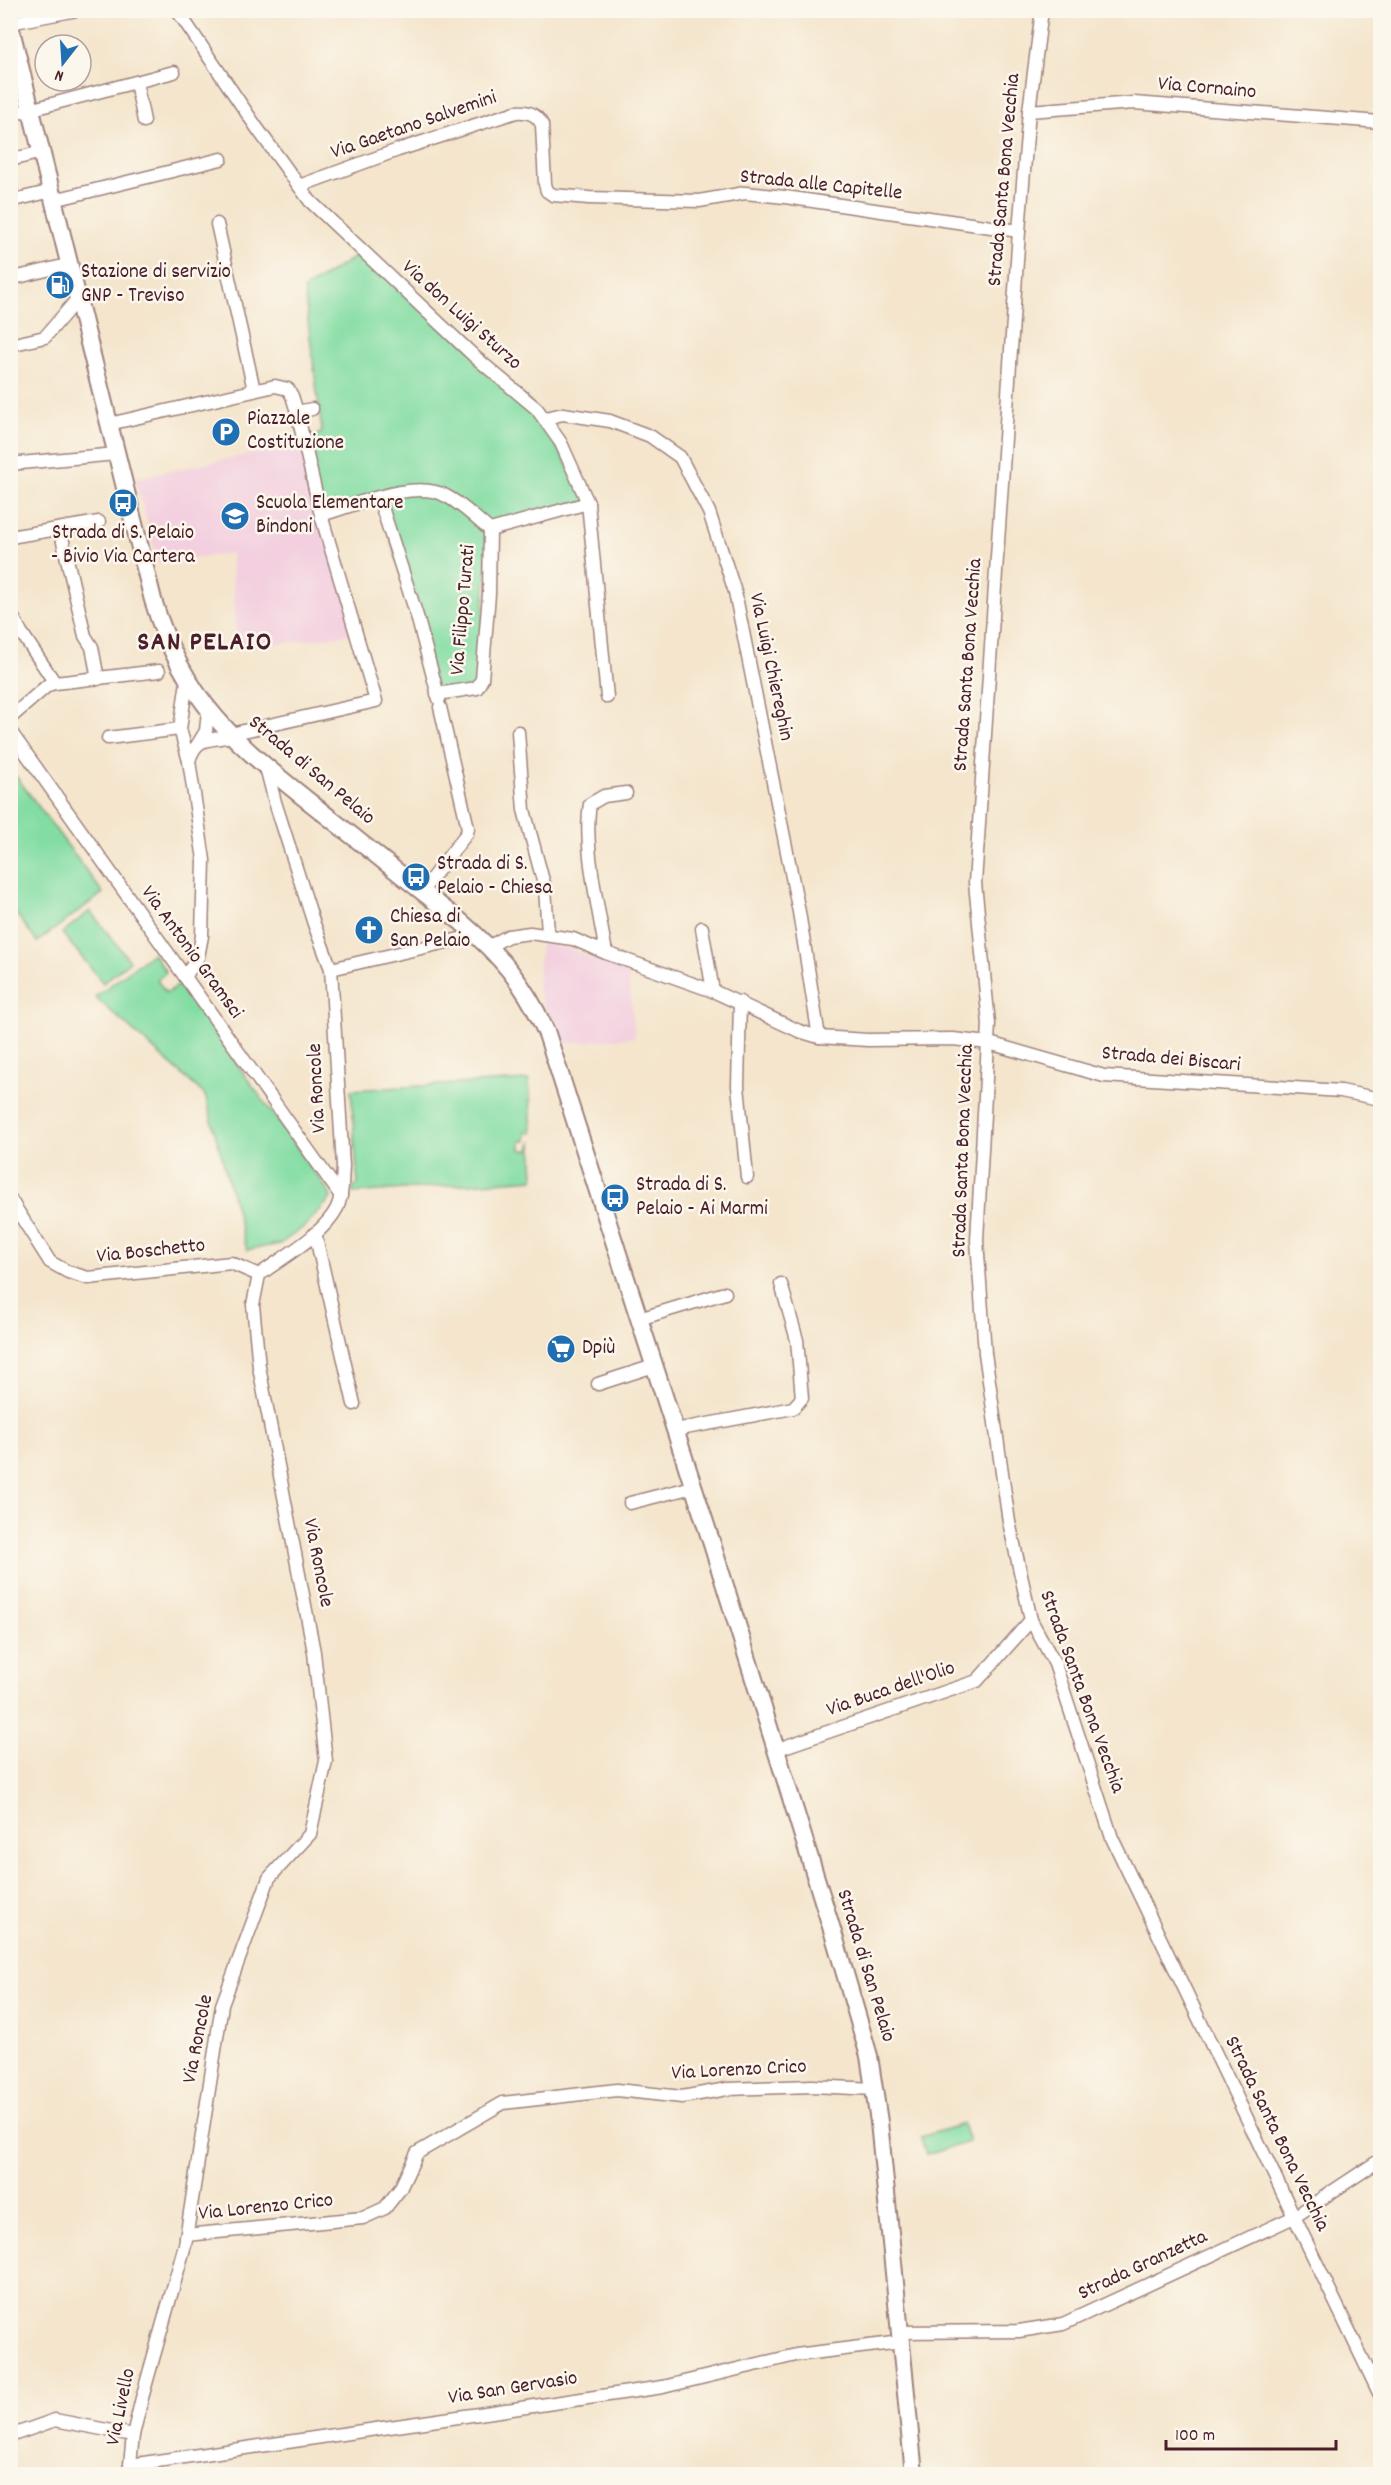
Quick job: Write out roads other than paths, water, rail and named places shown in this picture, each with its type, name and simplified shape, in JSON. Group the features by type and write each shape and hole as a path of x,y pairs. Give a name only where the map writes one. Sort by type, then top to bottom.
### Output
{"main road":[{"name":"Strada di San Pelaio","path":"10,25 160,623 188,681 208,710 232,737 266,767 474,933 517,978 534,1004 547,1034 675,1430 850,1987 875,2089 914,2475"}],"street":[{"name":"Strada di San Pelaio","path":"10,25 77,10"},
{"name":"Via don Luigi Sturzo","path":"177,10 310,201 376,265 546,418 561,442 588,503 607,697"},
{"name":"Strada Santa Bona Vecchia","path":"1042,10 1029,111 1019,231 975,883 989,1024 976,1240 985,1353 1009,1522 1031,1620 1055,1664 1112,1838 1380,2395"},
{"path":"10,115 174,72"},
{"path":"136,82 144,121"},
{"name":"Via Cornaino","path":"1029,111 1134,103 1380,122"},
{"name":"Via Gaetano Salvemini","path":"299,186 439,136 516,112 526,111 539,119 542,126 545,184 548,191"},
{"path":"10,160 42,152"},
{"path":"10,201 53,195 221,159"},
{"name":"Strada alle Capitelle","path":"548,191 553,195 589,198 699,201 745,193 1019,231"},
{"path":"217,224 254,390"},
{"path":"10,279 71,264"},
{"path":"10,345 45,337 79,297"},
{"path":"109,423 275,386 288,389 297,412 321,515 376,701 239,732 232,737 215,738 197,744"},
{"path":"297,412 312,409"},
{"name":"Via Luigi Chiereghin","path":"546,418 563,414 610,421 650,436 680,457 709,513 735,592 799,912 819,1037"},
{"path":"10,464 116,454"},
{"path":"321,515 378,498 429,489 447,496 490,530 588,503"},
{"path":"378,498 417,616 468,828 459,844 422,891"},
{"path":"10,537 99,522"},
{"path":"60,529 85,636 92,646 98,679"},
{"name":"Via Filippo Turati","path":"438,700 477,688 482,679 489,594 490,530"},
{"path":"10,612 55,683"},
{"path":"10,718 48,685 159,671"},
{"path":"185,977 198,957 202,936 204,860 189,761 180,729 180,713 188,681"},
{"path":"189,761 206,731 208,710"},
{"path":"108,738 180,729"},
{"name":"Via Antonio Gramsci","path":"10,731 341,1196"},
{"path":"518,732 524,810 545,888 548,933"},
{"name":"Via Roncole","path":"154,2349 186,2235 222,2005 269,1878 310,1834 326,1761 314,1652 259,1367 253,1305 259,1275 325,1225 337,1207 341,1196 343,1166 331,969 275,802 266,767"},
{"path":"275,802 288,785"},
{"path":"606,953 590,854 588,815 590,804 604,796 626,793"},
{"path":"702,928 712,991"},
{"path":"331,969 464,938 474,933"},
{"name":"Strada dei Biscari","path":"488,947 508,936 530,933 548,933 573,939 740,1002 799,1031 819,1037 868,1040 953,1039 989,1043 1104,1076 1341,1091 1380,1099"},
{"path":"740,1002 738,1086 747,1177"},
{"name":"Via Boschetto","path":"10,1199 50,1262 68,1272 88,1278 231,1263 259,1275"},
{"path":"315,1233 354,1404"},
{"path":"675,1430 794,1408 802,1398 797,1340 781,1284"},
{"path":"639,1319 724,1293"},
{"path":"598,1384 654,1366"},
{"path":"630,1503 693,1487"},
{"name":"Via Buca dell'Olio","path":"775,1750 977,1680 1031,1620"},
{"name":"Via Lorenzo Crico","path":"186,2235 363,2218 385,2208 400,2189 417,2153 503,2103 617,2090 682,2097 727,2089 812,2086 875,2089"},
{"name":"Strada Granzetta","path":"900,2337 1019,2331 1063,2324 1294,2217 1380,2160"},
{"name":"Via San Gervasio","path":"129,2470 663,2387 796,2355 900,2337"},
{"name":"Via Livello","path":"129,2470 134,2435 154,2349"},
{"path":"10,2436 55,2420 134,2435"}],"place":[{"name":"Stazione di servizio GNP - Treviso","path":"60,285"},
{"name":"Piazzale Costituzione","path":"226,432"},
{"name":"Strada di S. Pelaio - Bivio Via Cartera","path":"123,503"},
{"name":"Scuola Elementare Bindoni","path":"235,516"},
{"name":"Strada di S. Pelaio - Chiesa","path":"416,877"},
{"name":"Chiesa di San Pelaio","path":"369,930"},
{"name":"Strada di S. Pelaio - Ai Marmi","path":"615,1198"},
{"name":"Dpiù","path":"561,1349"}],"district":[{"name":"SAN PELAIO","path":"205,643"}]}
